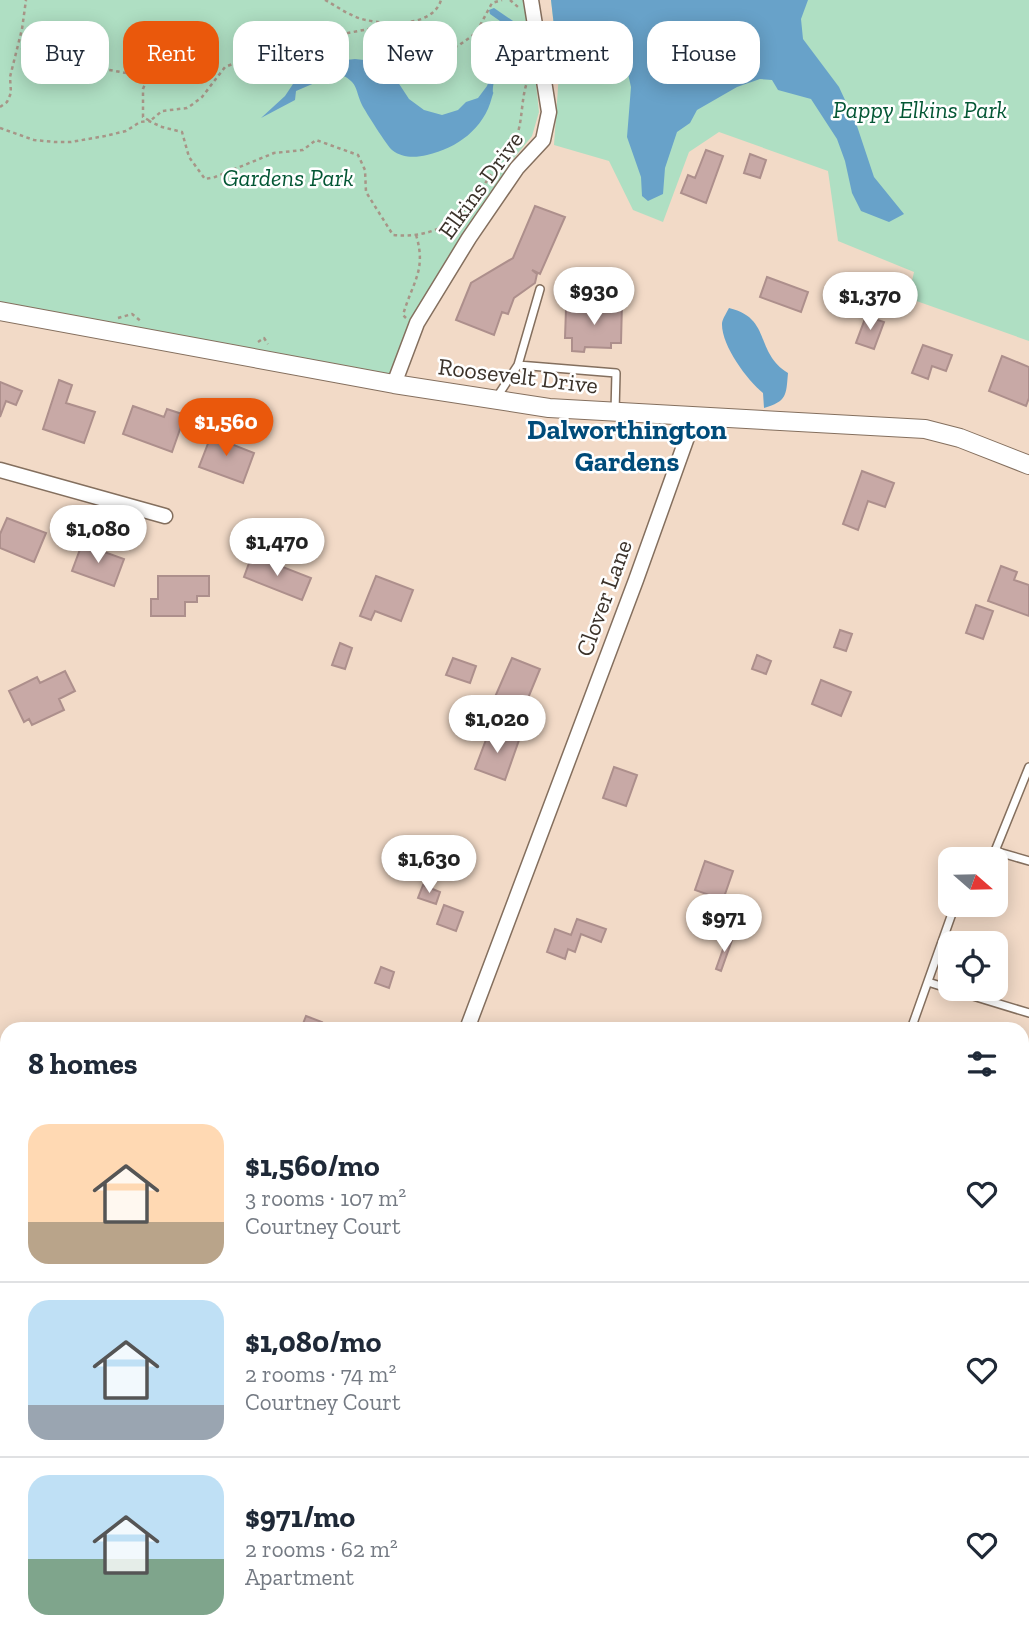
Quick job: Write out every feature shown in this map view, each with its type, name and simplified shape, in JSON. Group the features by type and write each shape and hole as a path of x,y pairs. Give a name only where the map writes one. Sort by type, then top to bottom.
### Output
{"street":[{"name":"Elkins Drive","path":"531,0 534,21"},
{"name":"Elkins Drive","path":"394,384 417,323 449,270 517,168 543,140 549,112 545,84"},
{"name":"Roosevelt Drive","path":"0,311 394,384 549,408 925,429 960,438 1029,465"},
{"name":"Clover Lane","path":"470,1022 694,418"},
{"path":"0,470 165,516"}],"lane":[{"path":"495,400 518,365 540,289"},
{"path":"518,365 615,373 615,412"},
{"path":"997,847 1029,767"},
{"path":"1008,855 1029,861"},
{"path":"914,1022 951,917"},
{"path":"928,982 938,985"},
{"path":"990,1001 1029,1013"}],"path":[{"path":"0,107 7,102 11,93 10,77 26,0"},
{"path":"325,0 366,20 405,22 423,20 432,15 441,0"},
{"path":"0,128 34,140 71,142 126,131 140,122 149,121 162,111 187,108 202,97 225,67 245,59 284,59 316,41 374,28 418,47 443,49 458,46 476,33 492,4 502,0"},
{"path":"109,70 148,77 143,89 143,117 162,127 182,132 189,157 205,178 215,177 274,153 303,150 316,140 358,155 365,170 366,192 393,235 427,234 448,225 475,196 516,140 525,84"},
{"path":"411,324 403,315 410,291 420,271 421,251 416,235"},
{"path":"256,345 264,338 283,363"}],"green space":[{"name":"Gardens Park","path":"0,0 527,0 529,21 471,21 471,84 536,84 539,112 532,136 510,163 445,267 390,378 0,308"},
{"name":"Pappy Elkins Park","path":"551,0 1029,0 1029,341 908,298 914,272 838,241 828,171 719,132 689,152 663,222 633,210 609,161 554,145 558,84 633,84 633,21 553,21"}],"water":[{"path":"551,0 808,0 801,19 803,39 839,87 857,126 874,177 904,214 889,222 861,211 852,193 837,139 811,99 778,90 772,80 760,79 760,21 647,21 647,84 746,84 697,110 690,123 677,132 665,168 663,194 648,201 642,196 641,177 627,137 630,84 633,84 633,21 553,21"},
{"path":"494,8 513,21 500,21 490,14 489,10"},
{"path":"349,60 363,60 363,84 399,84 409,99 424,110 442,115 458,110 466,102 478,98 487,86 493,84 488,108 483,119 468,135 438,152 418,157 404,156 392,150 367,114 353,83 349,80"},
{"path":"293,84 312,84 296,91 295,100 261,118 285,96"},
{"path":"729,308 752,319 770,355 777,365 788,373 786,392 777,403 764,408 763,393 750,380 730,351 722,323"}],"building":[{"path":"706,150 723,156 706,203 681,193 688,175 695,178"},
{"path":"750,154 766,160 760,178 744,173"},
{"path":"535,206 565,217 540,274 532,270 537,274 535,283 514,298 508,314 502,312 494,335 456,320 471,283 513,258"},
{"path":"767,277 808,292 801,312 760,297"},
{"path":"606,303 622,303 621,343 611,343 611,348 585,347 584,352 572,351 572,338 565,338 566,309 606,310"},
{"path":"866,316 884,322 874,349 856,343"},
{"path":"923,345 952,355 946,371 932,366 928,379 912,373"},
{"path":"1002,356 1029,367 1029,398 1026,406 989,391"},
{"path":"59,380 72,385 66,403 95,412 84,443 43,429"},
{"path":"0,382 22,391 16,405 6,401 0,417"},
{"path":"133,406 164,417 167,409 185,415 172,452 123,434"},
{"path":"214,428 229,434 226,442 254,453 243,483 199,467"},
{"path":"862,471 894,483 885,507 868,501 858,530 843,524"},
{"path":"7,518 46,533 34,562 0,548 0,534"},
{"path":"82,544 124,559 114,586 72,571"},
{"path":"252,555 311,578 302,600 244,577"},
{"path":"1001,566 1017,572 1014,580 1029,585 1029,616 988,601"},
{"path":"158,576 209,576 209,596 197,596 197,602 185,602 185,616 151,616 151,599 158,599"},
{"path":"376,576 413,590 401,621 375,611 371,620 360,616"},
{"path":"976,605 993,611 983,639 966,633"},
{"path":"840,630 852,634 846,651 834,647"},
{"path":"340,643 352,648 345,669 332,665"},
{"path":"757,655 771,661 766,674 752,669"},
{"path":"453,658 476,666 470,683 446,675"},
{"path":"512,658 540,669 524,708 495,697"},
{"path":"65,671 75,691 59,699 64,710 32,725 29,719 24,722 9,691 37,677 40,683"},
{"path":"821,680 851,692 841,716 812,704"},
{"path":"490,729 519,740 505,780 475,769"},
{"path":"614,767 637,775 626,806 603,798"},
{"path":"705,861 733,871 723,900 695,890"},
{"path":"423,885 440,892 436,904 418,898"},
{"path":"444,905 463,912 456,931 437,924"},
{"path":"577,919 606,929 601,942 581,934 575,952 568,949 565,959 547,952 555,929 571,935"},
{"path":"727,938 732,940 721,971 716,969"},
{"path":"381,967 394,972 389,988 375,983"},
{"path":"306,1016 322,1022 304,1022"}],"district":[{"name":"Dalworthington Gardens","path":"627,445"}]}
